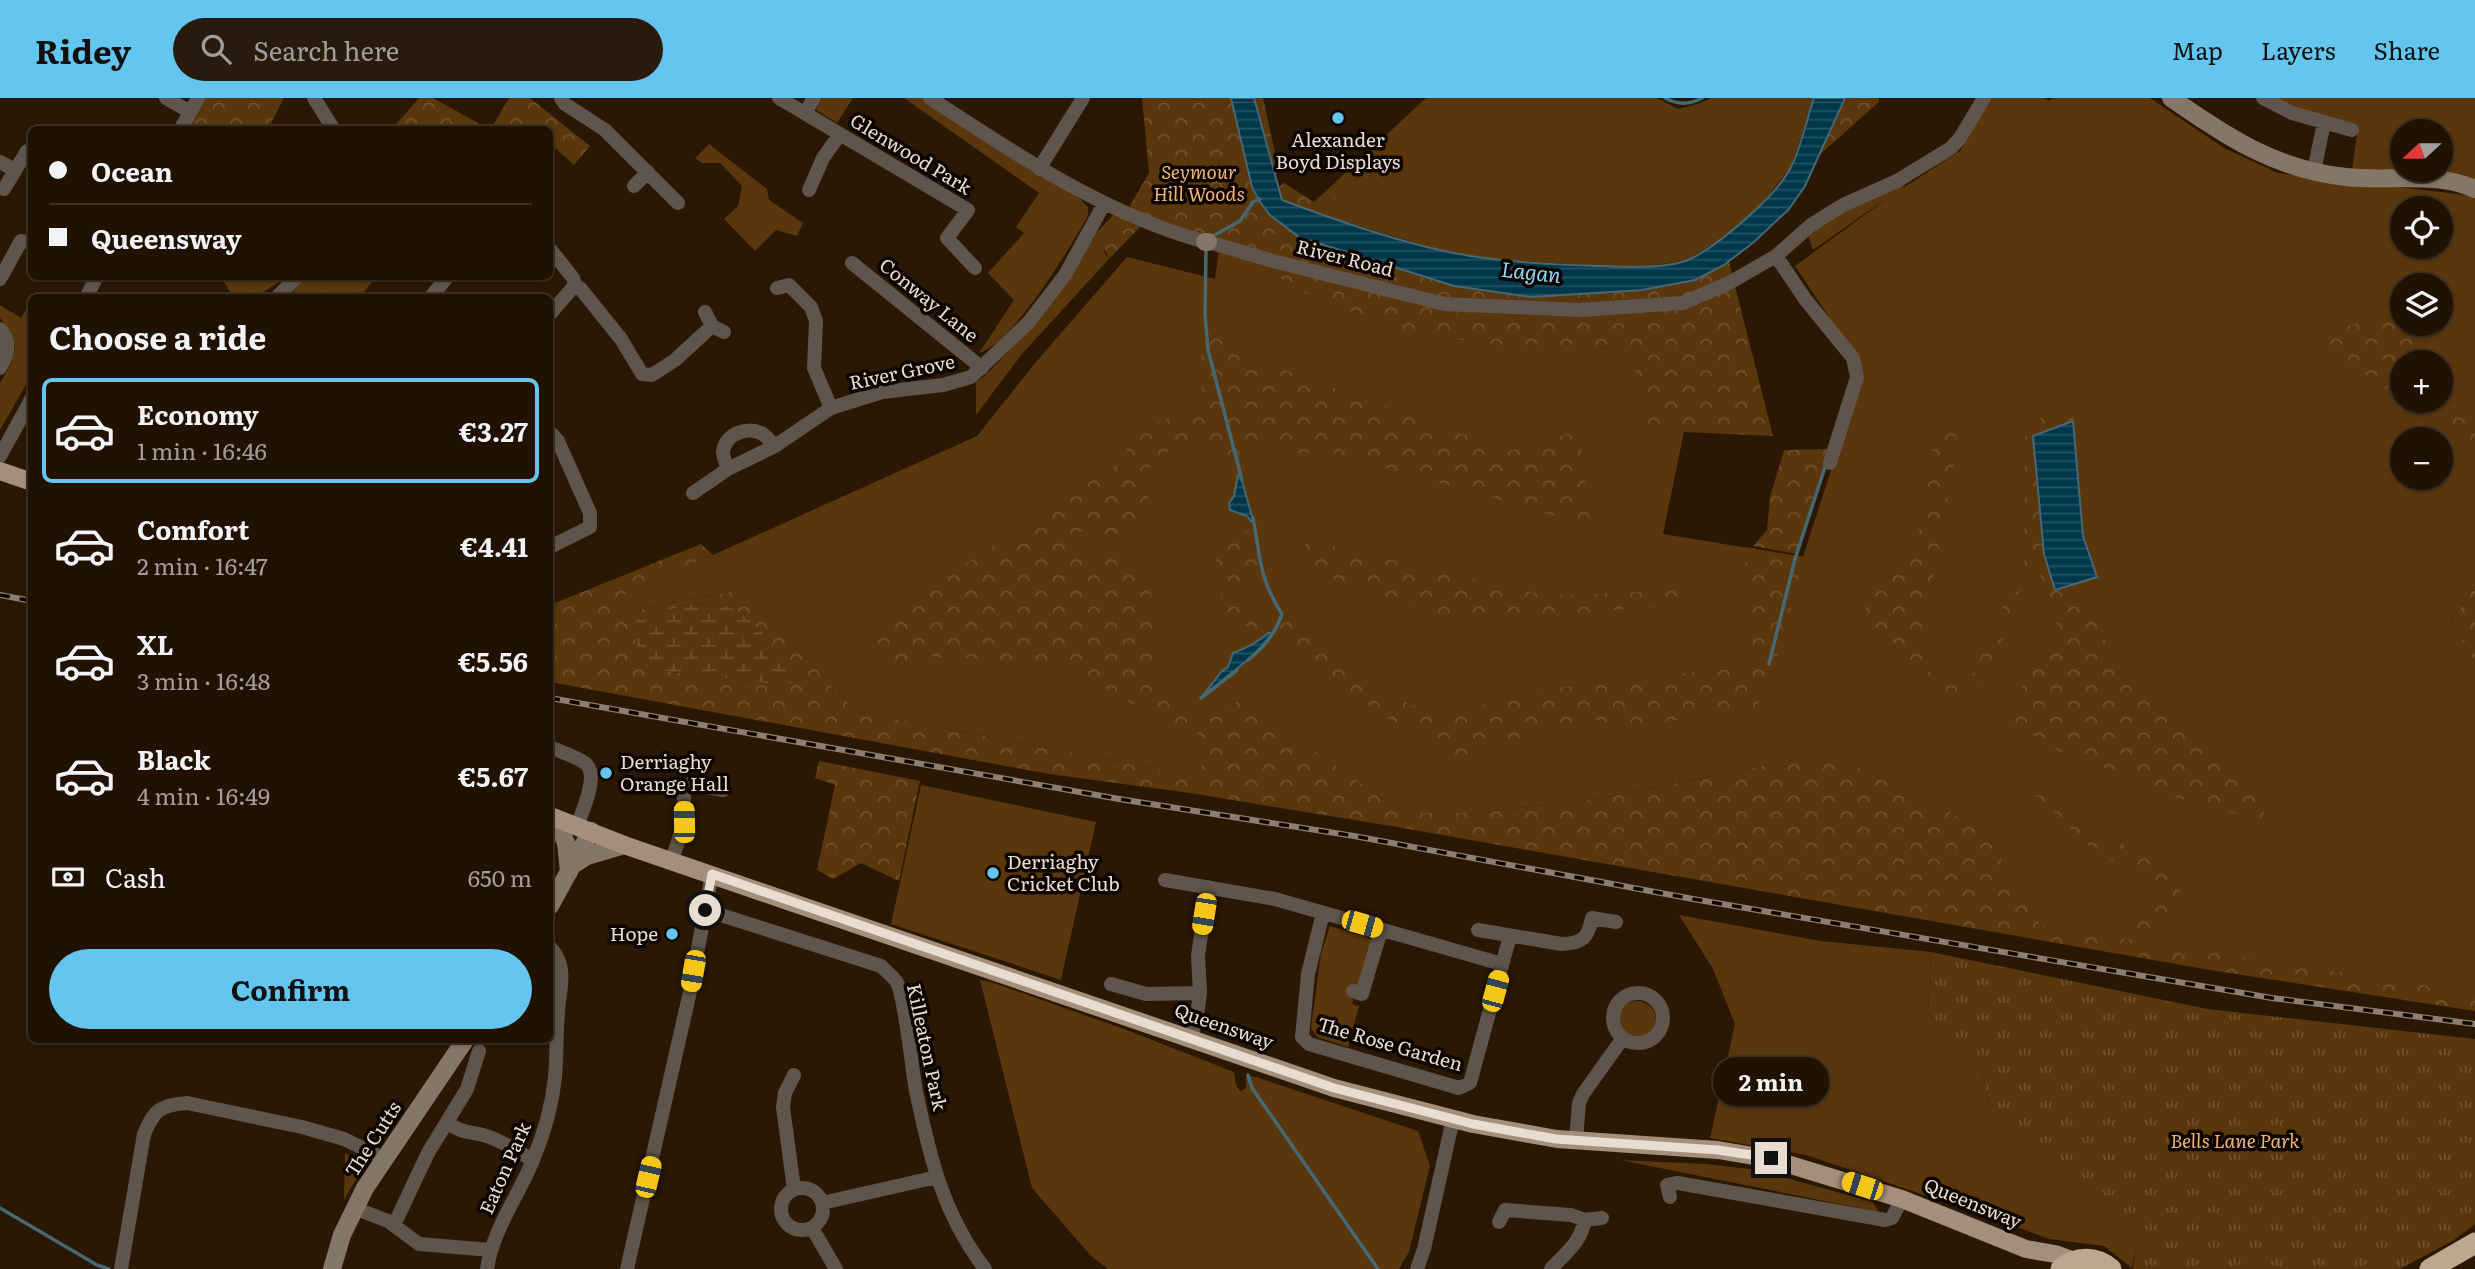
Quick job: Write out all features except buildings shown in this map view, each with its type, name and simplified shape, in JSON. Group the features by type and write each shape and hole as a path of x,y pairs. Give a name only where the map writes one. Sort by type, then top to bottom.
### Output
{"highway":[{"path":"2430,1269 2475,1243"},
{"path":"2067,1265 2096,1260 2111,1269"}],"main road":[{"path":"0,471 28,481"},
{"name":"Queensway","path":"553,817 624,845 1062,997 1334,1088 1454,1119 1556,1139 1718,1150 1771,1158 1902,1199 2026,1250 2055,1254 2067,1265"},
{"name":"Queensway","path":"2026,1250 2040,1269"}],"street":[{"path":"166,98 190,113"},
{"path":"182,126 198,98"},
{"path":"314,98 332,126"},
{"path":"561,98 565,104 606,130 678,203"},
{"name":"Glenwood Park","path":"779,98 968,210 947,237 975,268"},
{"path":"806,113 814,98"},
{"name":"River Road","path":"930,98 1040,169 1139,220 1273,261 1444,304 1580,310 1683,303 1730,283 1776,256 1811,225 1843,205 1897,181 1951,148 1984,98"},
{"path":"1040,169 1083,98"},
{"path":"2171,98 2225,135 2289,166 2347,177 2462,183 2475,189"},
{"path":"2263,98 2292,113 2352,130"},
{"path":"2314,171 2324,122"},
{"path":"808,190 823,158 840,134"},
{"path":"4,189 27,151"},
{"path":"0,162 15,170"},
{"path":"634,186 648,172"},
{"name":"River Grove","path":"693,493 728,469 775,446 831,408 882,392 943,385 971,377 1028,323 1065,275 1104,204"},
{"path":"0,279 21,240 28,241"},
{"path":"553,253 573,278 575,285 621,340 642,374 652,375 718,329 705,312"},
{"path":"1776,256 1805,299 1853,358 1857,376 1830,463"},
{"name":"Conway Lane","path":"852,263 982,368"},
{"path":"280,294 294,280"},
{"path":"433,294 445,280"},
{"path":"553,311 575,285"},
{"path":"777,288 789,285 811,307 816,321 814,368 831,408"},
{"path":"0,368 6,358 7,342 2,331"},
{"path":"0,456 28,405"},
{"path":"728,469 723,453 728,439 735,434 750,430 762,434 775,446"},
{"path":"553,434 558,440 590,513 590,527 553,546"},
{"path":"553,748 587,764 592,771 584,829 571,868 553,901"},
{"path":"671,861 680,841 684,822 684,791 690,784 723,790"},
{"path":"553,819 566,843 571,868"},
{"path":"571,868 587,856 624,845"},
{"path":"627,1269 689,996 712,874"},
{"path":"1166,880 1275,899 1502,964"},
{"path":"1191,1038 1198,1015 1198,956 1208,887"},
{"name":"Killeaton Park","path":"705,910 881,966 897,982 916,1091 937,1177 947,1207 960,1233 985,1269"},
{"name":"The Rose Garden","path":"1323,913 1308,974 1302,1037 1309,1044 1459,1088 1470,1083 1510,936"},
{"path":"1478,930 1562,944 1576,943 1584,938 1592,918 1616,922"},
{"name":"The Rose Garden","path":"1353,991 1362,994 1381,930"},
{"name":"Eaton Park","path":"553,951 563,971 553,1016"},
{"path":"1111,984 1146,994 1200,993"},
{"path":"1576,1140 1579,1103 1583,1094 1623,1038"},
{"name":"Eaton Park","path":"487,1269 496,1235 533,1160 546,1125 552,1096 553,1043"},
{"path":"394,1224 428,1153 467,1089 472,1045"},
{"name":"The Cutts","path":"332,1269 342,1235 354,1208 383,1158 472,1045"},
{"path":"794,1075 785,1093 783,1107 794,1189"},
{"path":"121,1267 144,1134 152,1115 168,1105 187,1103 302,1127 344,1139 383,1158"},
{"path":"1419,1268 1454,1119"},
{"path":"447,1123 467,1133 494,1139 533,1160"},
{"path":"822,1203 937,1177"},
{"name":"Queensway","path":"1670,1196 1667,1185 1678,1183 1885,1220 1892,1218 1902,1199"},
{"path":"794,1189 808,1189 814,1192 822,1203 820,1220 812,1228 798,1231 782,1218 783,1198 794,1189"},
{"path":"354,1208 394,1224 419,1244 491,1250"},
{"path":"1502,1209 1571,1215 1585,1220 1602,1218"},
{"path":"1552,1269 1575,1245 1581,1236 1585,1220"},
{"path":"812,1228 836,1269"}],"green space":[{"path":"204,98 284,98 270,126 187,126"},
{"path":"419,98 433,98 484,126 395,126"},
{"path":"509,98 530,98 590,146 574,165 553,148 553,126 493,126"},
{"path":"822,98 853,98 837,123 816,110"},
{"path":"904,98 922,98 1080,199 1088,207 1088,216 1040,293 1008,332 979,353 1014,300 988,273 1024,233 1016,227 1039,193"},
{"name":"Seymour Hill Woods","path":"1142,98 1231,98 1252,187 1260,202 1531,297 1642,290 1695,280 1729,262 1773,436 1684,432 1647,425 1629,339 1579,356 1399,331 1286,285 1271,263 1148,219 1109,259 1100,238 1128,209 1149,173"},
{"path":"1254,98 1263,98 1279,171 1274,177"},
{"path":"1426,98 1436,98 1394,145 1319,214 1282,200 1278,188 1284,183 1314,202"},
{"path":"1436,98 1657,98 1678,109 1711,98 1814,98 1790,169 1761,204 1730,233 1687,260 1651,266 1622,267 1502,260 1446,252 1319,214 1394,145"},
{"path":"1845,98 1879,98 1879,102 1817,157"},
{"path":"1991,98 2044,98 2050,101 2052,98 2150,98 2224,148 2278,173 2475,196 2475,586 2451,620 2475,664 2475,993 2041,926 1982,828 1829,753 1596,799 1476,813 1402,813 1263,714 1192,775 857,712 740,590 646,608 618,617 604,602 977,436 1036,362 1127,257 1215,279 1219,249 1579,356 1630,338 1647,425 1684,432 1663,534 1803,557 1861,378 1856,357 1795,266 1896,192 1813,250 1808,235 1819,227 1867,199 1905,185 1903,188 1960,151"},
{"path":"2274,98 2475,98 2475,183 2454,181 2454,119 2390,119 2390,174 2352,170 2358,127 2282,103"},
{"path":"709,144 767,189 769,200 803,223 797,236 776,230 755,251 724,219 738,206 742,186 720,163 702,163 695,158"},
{"path":"1115,213 1121,217 1104,252 1109,259 1022,354 976,415 976,382 985,376 1037,321 1060,291 1096,233"},
{"path":"223,280 282,280 260,294 231,294"},
{"path":"304,280 374,280 362,294 291,294"},
{"path":"0,305 21,318 28,306 28,381 0,430 0,383 10,366 15,348 11,333 0,318"},
{"path":"2383,315 2390,320 2390,336 2412,336 2428,350 2390,350 2390,392 2306,333 2342,328"},
{"path":"1201,328 1248,357 1509,451 1579,431 1590,526 1312,447 1306,455 1261,447 1238,436 1246,468 1233,474 1218,444 1183,446 1159,455 1143,477 1151,509 1132,543 1081,531 1072,544 1131,564 1151,595 1160,629 1155,651 1158,680 1183,709 1211,716 1243,699 1402,813 1476,813 1596,799 1829,753 1982,828 2041,926 2133,940 2134,913 2155,906 2158,891 2081,840 2032,792 2038,793 2071,818 2174,871 2181,893 2154,943 2475,993 2475,1011 2216,971 1391,826 1190,793 1049,774 553,683 553,604 701,544 713,555 605,602 618,617 646,608 740,590 857,712 1192,775 1204,764 1197,729 1172,724 1078,672 1051,663 922,656 899,668 867,644 881,619 1122,461 1133,435 1202,402","holes":["704,603 721,605 742,615 760,632 792,686 663,671 636,620 678,607"]},
{"path":"2453,410 2475,420 2475,444 2453,432 2453,427 2444,427 2419,413 2453,413"},
{"path":"2041,417 2073,417 2084,535 2097,576 2077,585 2114,657 2262,805 2265,818 2250,818 2167,795 2045,745 2006,715 2060,618 2038,572 2014,598 1991,681 1970,696 1942,699 1916,682 1900,649 1861,614 1920,528 1935,435 1950,423 1958,442 1923,635 1924,668 1950,686 1973,675 2024,560 2025,437","holes":["2072,422 2083,536 2096,576 2055,589 2044,554 2033,436"]},
{"path":"1827,449 1823,472 1797,554 1753,546 1767,530 1770,497 1784,450"},
{"path":"1252,530 1267,569 1242,570 1242,606 1288,619 1301,634 1394,697 1431,713 1468,709 1538,690 1742,669 1750,652 1745,547 1804,557 1774,671 1760,683 1757,721 1725,712 1630,727 1589,719 1461,758 1385,717 1276,638 1225,618 1212,540"},
{"path":"1305,540 1549,596 1682,590 1691,604 1577,613 1498,614 1443,619 1306,569"},
{"path":"2475,586 2475,664 2451,620"},
{"path":"704,603 729,607 752,622 777,652 792,686 663,671 635,644 636,620 678,607"},
{"path":"819,761 920,781 899,881 861,863 833,879 817,870 835,785 815,778"},
{"name":"Derriaghy Cricket Club","path":"921,785 1096,822 1061,980 891,924"},
{"path":"1679,915 1821,941 1931,952 1928,1012 1955,1057 1982,1068 1990,1113 2088,1195 2139,1226 2132,1268 2104,1246 2049,1239 1806,1155 1710,1138 1735,1024 1713,969"},
{"path":"1330,926 1372,939 1359,984 1348,994 1353,1000 1352,1004 1359,1006 1348,1047 1317,1037 1311,1028 1321,953"},
{"name":"Bells Lane Park","path":"1931,952 2207,1009 2475,1039 2475,1224 2454,1240 2400,1269 2133,1269 2138,1226 2088,1195 1990,1113 1982,1068 1955,1057 1928,1012"},
{"path":"980,980 1124,1029 1234,1072 1240,1091 1246,1088 1246,1075 1256,1077 1418,1131 1430,1166 1409,1252 1399,1269 1108,1269 1091,1256 1032,1188"},
{"path":"1637,1001 1650,1007 1656,1020 1650,1033 1637,1039 1624,1033 1618,1020 1624,1007"},
{"path":"345,1153 358,1160 361,1171 344,1200"},
{"path":"1620,1160 1707,1164 1757,1170 1873,1202 1879,1212"}],"water":[{"name":"Lagan","path":"1231,98 1254,98 1282,200 1383,235 1463,255 1521,262 1631,267 1668,265 1688,260 1729,233 1759,207 1790,169 1814,98 1845,98 1805,186 1789,209 1754,242 1724,265 1695,280 1642,290 1531,297 1454,286 1299,237 1270,215 1252,187"},
{"path":"2073,421 2083,536 2097,577 2055,590 2044,554 2033,436"},
{"path":"1240,474 1253,520 1251,521 1247,516 1230,510 1229,503 1234,496"},
{"path":"1272,633 1262,648 1201,698 1228,667 1233,653 1252,645"}],"waterway":[{"path":"1665,98 1684,103 1702,98"},
{"path":"1209,238 1240,221 1253,202 1260,199"},
{"path":"1206,248 1205,315 1208,350 1242,480"},
{"path":"1769,664 1795,559 1825,467"},
{"path":"1248,660 1268,639 1282,614 1264,578 1253,518"},
{"path":"1201,698 1237,670"},
{"path":"1248,1075 1252,1088 1378,1269"},
{"path":"0,1208 97,1265 109,1269"}],"railway":[{"path":"0,595 28,600"},
{"path":"553,699 2272,998 2475,1024"}],"place":[{"name":"Alexander Boyd Displays","path":"1338,118"},
{"name":"Derriaghy Orange Hall","path":"606,773"},
{"name":"Derriaghy Cricket Club","path":"993,873"},
{"name":"Hope","path":"672,934"}],"route":[{"path":"705,910 712,874 1062,997 1153,1025 1334,1088 1473,1124 1556,1139 1718,1150 1771,1158"}]}
